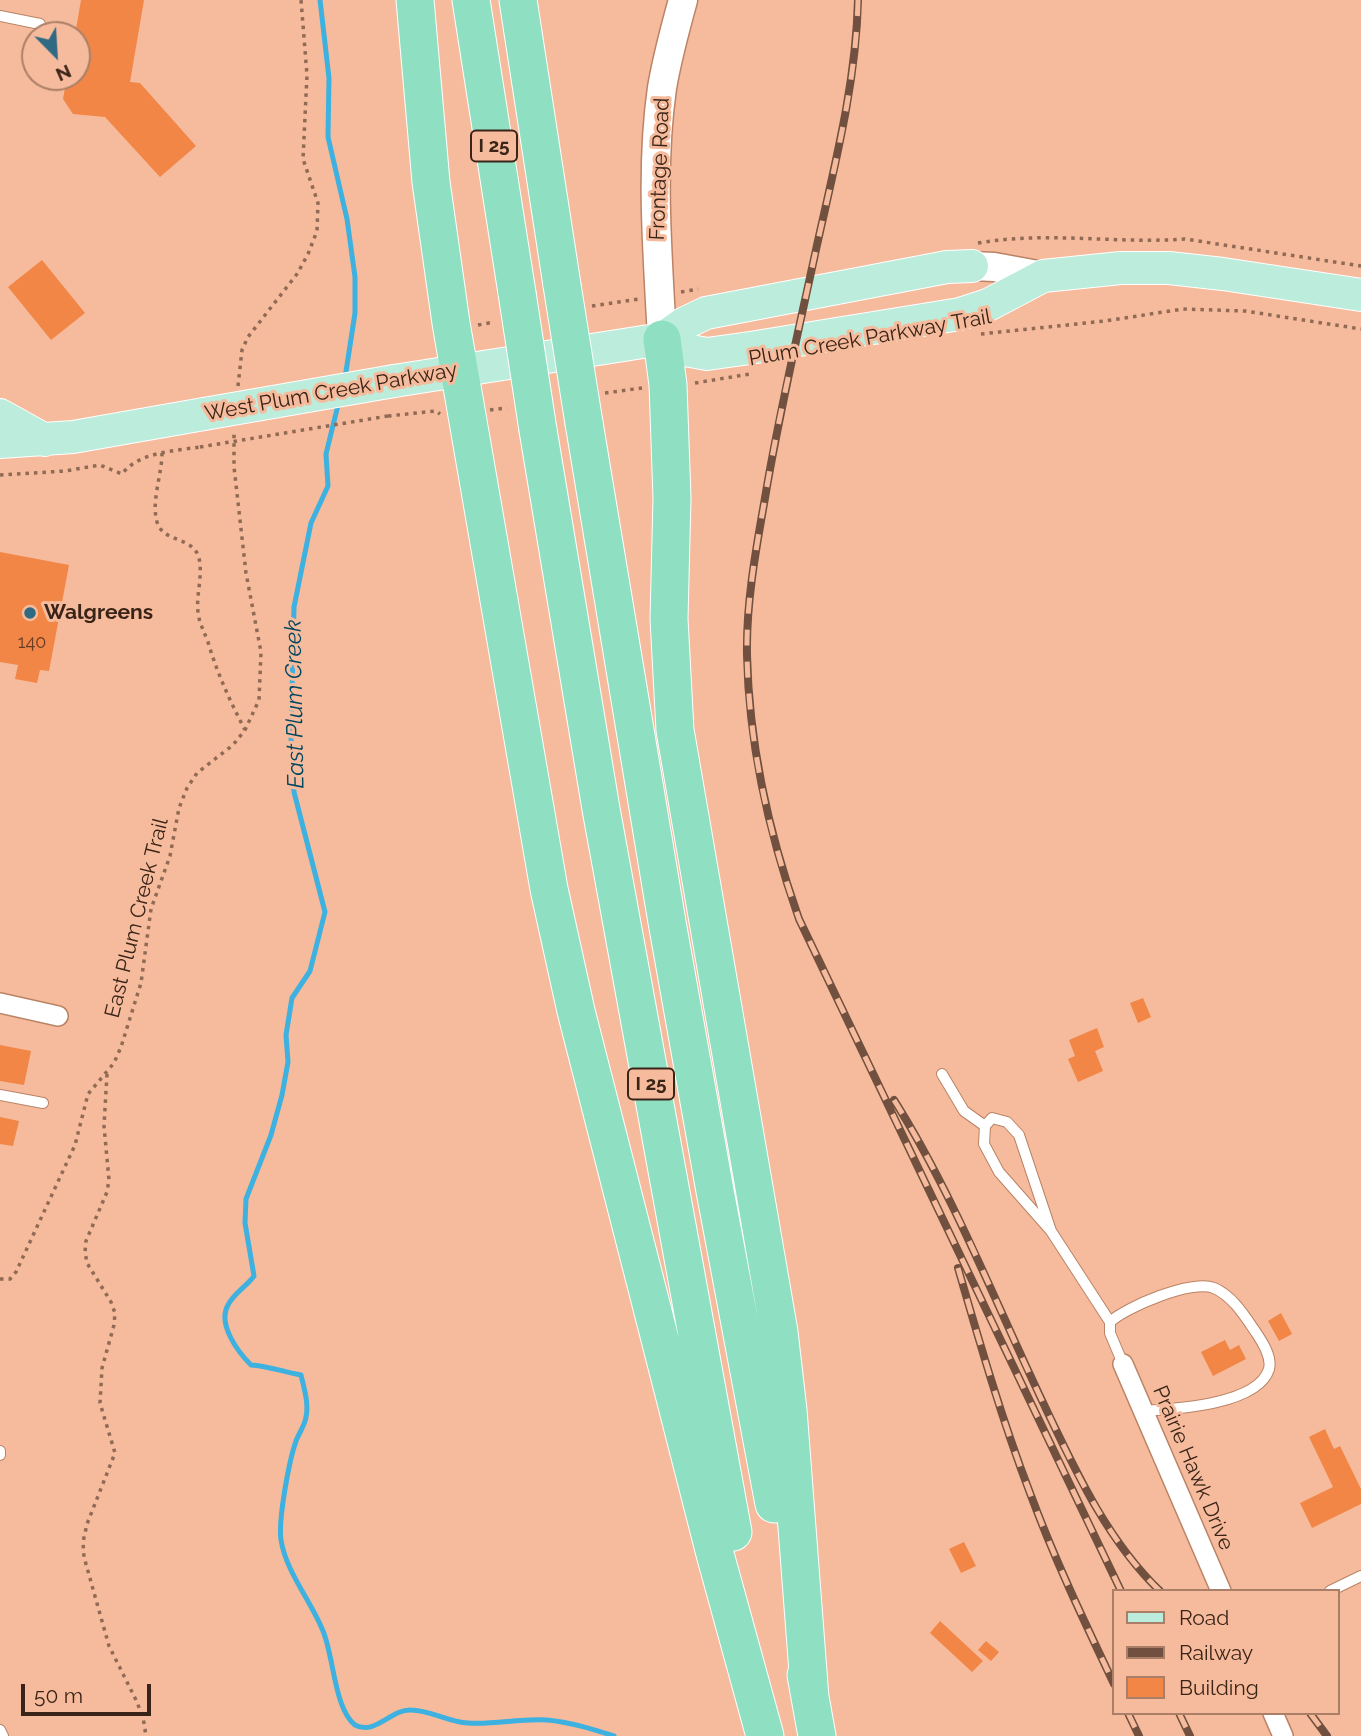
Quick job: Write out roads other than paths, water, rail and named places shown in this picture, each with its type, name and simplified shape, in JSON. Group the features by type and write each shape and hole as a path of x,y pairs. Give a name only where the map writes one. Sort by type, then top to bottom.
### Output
{"highway":[{"path":"415,0 431,182 459,370 549,889 576,1011 715,1554 768,1736"},
{"name":"I 25","path":"471,0 538,430 604,822 768,1736"},
{"name":"I 25","path":"518,0 562,285 594,408 715,1191 817,1736"},
{"path":"662,339 668,385 671,498 669,619 675,730 779,1332 788,1410 810,1698"}],"main road":[{"name":"Frontage Road","path":"662,339 656,206 658,141 662,88 683,0"},
{"name":"West Plum Creek Parkway","path":"0,442 45,440 459,370 662,339 682,324 706,313 921,272 972,266 1043,276 1121,268 1169,268 1361,295"},
{"name":"West Plum Creek Parkway","path":"662,339 685,350 707,354 893,325 976,310 1043,276"},
{"path":"0,415 45,440"}],"street":[{"path":"0,1003 58,1016"},
{"name":"Prairie Hawk Drive","path":"1123,1364 1220,1589"},
{"path":"1274,1715 1283,1736"}],"lane":[{"path":"0,16 25,21"},
{"path":"942,1074 964,1111 985,1126"},
{"path":"0,1095 43,1103"},
{"path":"1051,1231 1019,1135 1007,1122 992,1118 985,1126 984,1144 999,1172 1051,1231 1110,1322 1110,1334 1123,1364"},
{"path":"1110,1322 1130,1308 1167,1294 1197,1287 1212,1287 1243,1313 1268,1354 1269,1369 1258,1385 1236,1398 1184,1409 1143,1411"},
{"path":"1334,1589 1361,1576"},
{"path":"0,1730 3,1736"}],"waterway":[{"name":"East Plum Creek","path":"320,0 329,78 328,137 347,219 355,277 355,313 345,378"},
{"name":"East Plum Creek","path":"339,401 326,454 328,486 311,523 294,607 291,737 294,792 325,912 310,971 292,998 286,1035 288,1062 282,1095 271,1135 246,1199 245,1223 254,1276 230,1301 225,1312 225,1321 230,1337 251,1365 301,1375 307,1412 287,1476 281,1540 293,1575 323,1631 343,1707 355,1725 369,1727 397,1713 411,1710 468,1723 556,1721 614,1736"}],"railway":[{"path":"858,0 844,123 783,403 752,576 747,655 756,756 778,855 799,919 1120,1589"},
{"path":"894,1100 937,1175 1082,1482 1109,1529 1158,1589"},
{"path":"958,1268 1001,1410 1030,1493 1059,1565 1112,1680"},
{"path":"1129,1715 1139,1736"},
{"path":"1180,1715 1190,1736"},
{"path":"1311,1715 1327,1736"}],"place":[{"name":"Walgreens","path":"30,613"}]}
